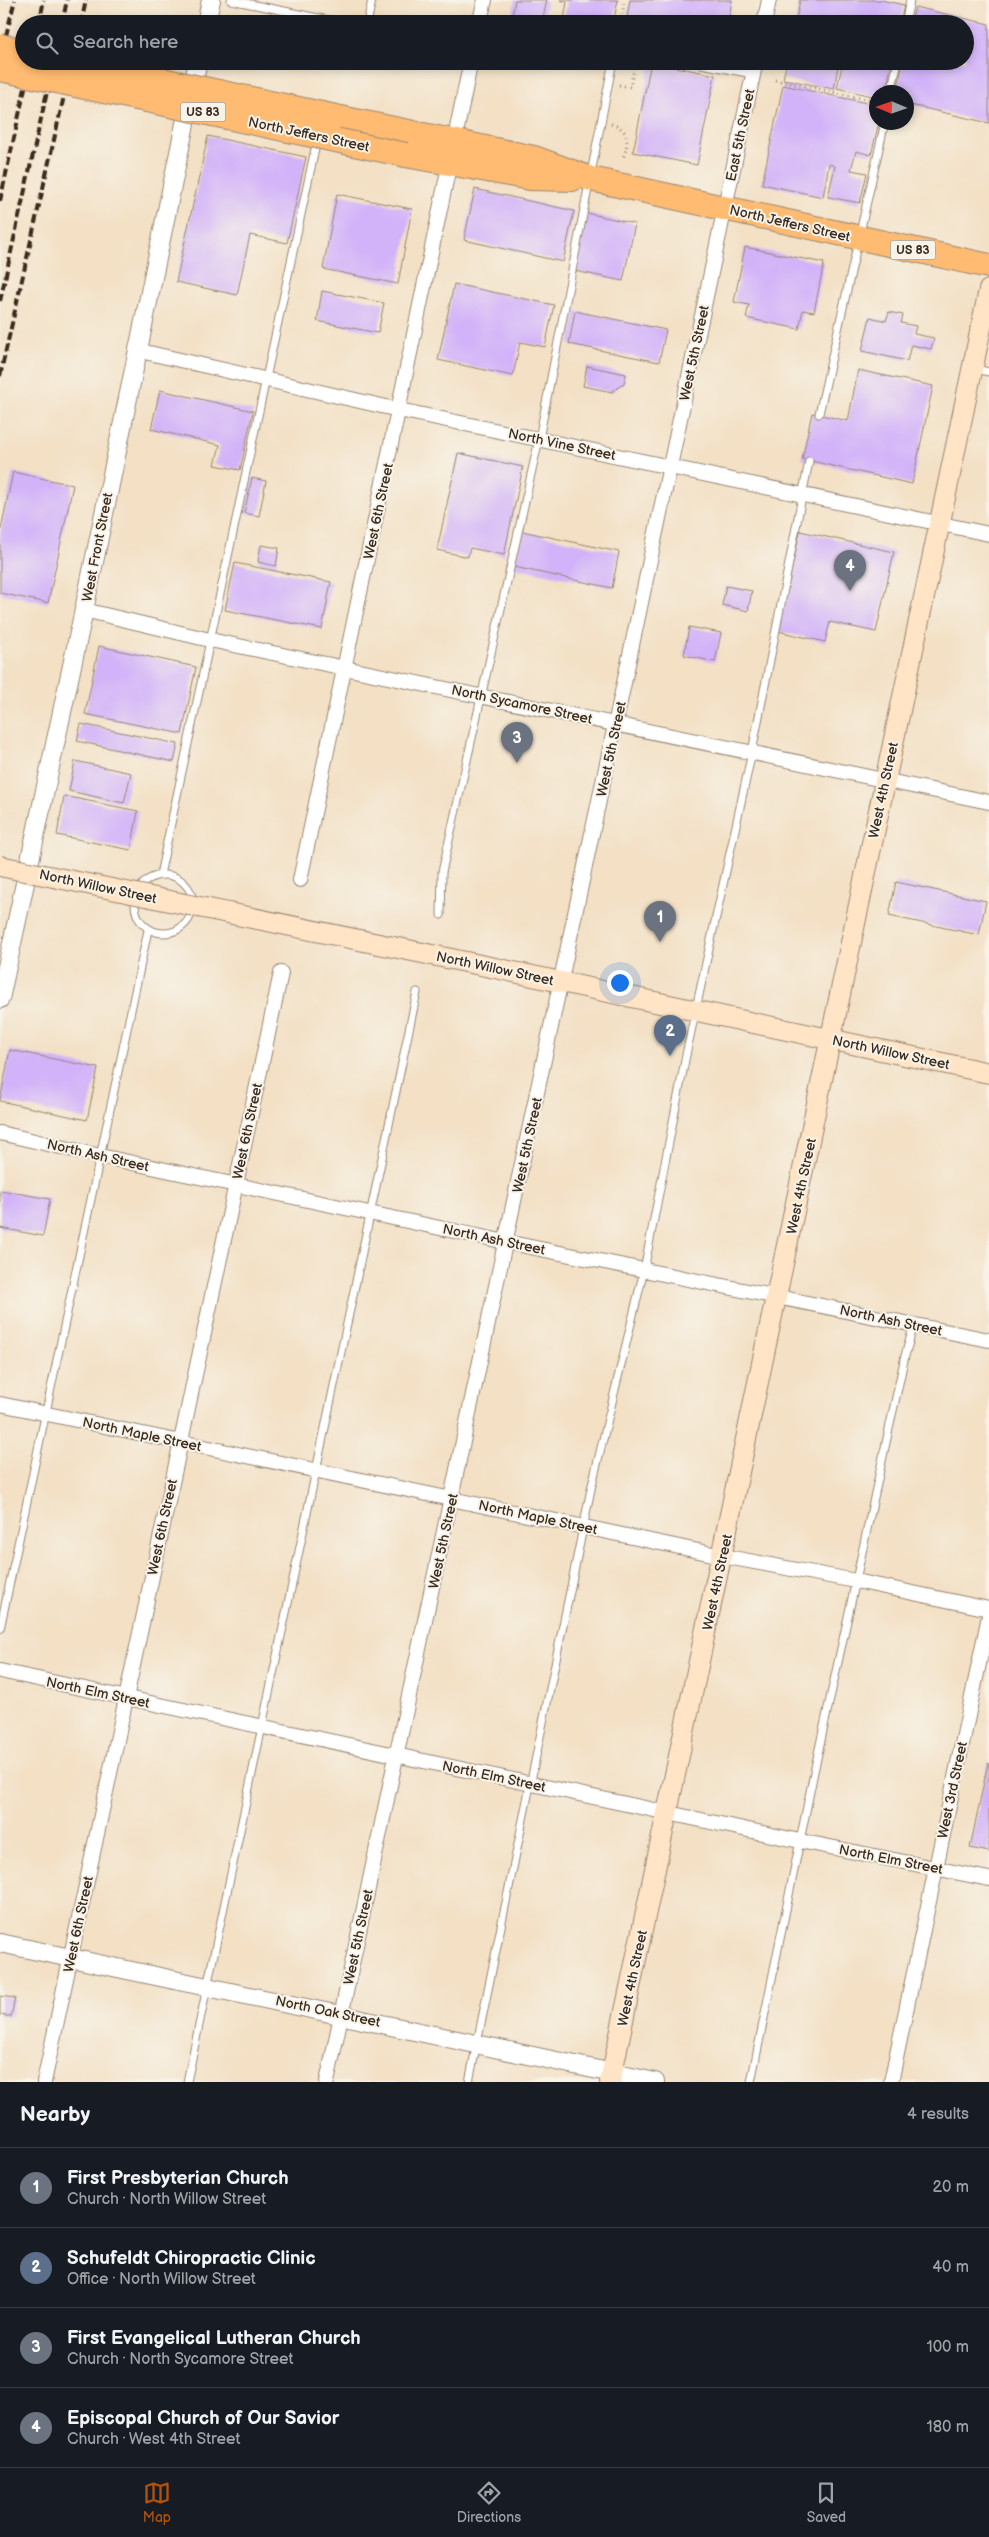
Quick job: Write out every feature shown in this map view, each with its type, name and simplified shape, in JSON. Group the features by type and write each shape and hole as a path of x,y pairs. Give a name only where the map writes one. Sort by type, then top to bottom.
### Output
{"highway":[{"path":"0,46 15,49"},
{"name":"North Jeffers Street","path":"0,69 452,152 534,158 591,179 989,266"},
{"name":"North Jeffers Street","path":"109,70 408,144"}],"main road":[{"name":"West 4th Street","path":"610,2078 778,1297 940,524 981,370 989,290"},
{"name":"North Willow Street","path":"0,866 562,982 989,1073"}],"street":[{"path":"208,15 210,0"},
{"path":"482,15 485,0"},
{"path":"766,15 769,0"},
{"name":"West Front Street","path":"0,999 84,610 136,350 196,70"},
{"name":"West 6th Street","path":"300,880 469,70"},
{"name":"East 5th Street","path":"725,208 754,70"},
{"name":"West 5th Street","path":"327,2082 725,208"},
{"name":"North Vine Street","path":"136,350 538,440 989,534"},
{"name":"North Sycamore Street","path":"84,610 210,640 989,802"},
{"name":"North Willow Street","path":"27,875 135,898"},
{"name":"West 6th Street","path":"44,2082 281,973"},
{"name":"North Ash Street","path":"0,1133 506,1242 989,1340"},
{"name":"North Maple Street","path":"0,1404 722,1556 856,1581 989,1610"},
{"name":"West 3rd Street","path":"891,2082 989,1616"},
{"name":"North Elm Street","path":"0,1670 263,1728 398,1754 800,1842 989,1879"},
{"name":"North Oak Street","path":"0,1943 478,2043 610,2078 655,2082"}],"lane":[{"path":"231,0 304,15"},
{"path":"369,15 372,0"},
{"path":"907,15 910,0"},
{"path":"441,916 442,872 538,440 611,70"},
{"path":"893,85 896,70"},
{"path":"819,414 883,130"},
{"path":"160,875 315,149"},
{"path":"469,2082 612,1395 644,1270 696,1011 752,752 809,461"},
{"path":"160,875 177,878 187,886 192,895 194,906 189,920 178,930 160,934 148,930 140,923 134,910 135,898 139,888 150,878 160,875"},
{"path":"0,1629 148,930"},
{"path":"188,2082 417,992"},
{"path":"751,2082 856,1581 905,1356 914,1324"}],"path":[{"path":"622,15 625,0"},
{"path":"608,84 630,87 634,70"},
{"path":"775,80 869,100"},
{"path":"601,122 616,126 627,135 627,150 623,158"}],"building":[{"path":"515,0 547,0 544,15 512,15"},
{"path":"560,0 618,0 615,15 565,15 567,2"},
{"path":"630,0 732,0 730,15 628,15"},
{"path":"800,0 881,0 904,5 902,15 797,15"},
{"path":"915,7 950,15 913,15"},
{"path":"974,21 989,24 989,123 914,106 914,85 898,85 901,70 974,70"},
{"path":"649,70 690,70 715,75 697,165 633,152"},
{"path":"785,70 837,70 834,89 783,79"},
{"path":"841,70 890,70 887,85 869,85 869,95 837,88"},
{"path":"783,85 869,103 869,130 877,130 871,155 856,151 851,170 867,173 860,203 828,197 835,166 829,164 823,197 762,184"},
{"path":"208,136 306,157 287,243 250,235 237,295 176,282"},
{"path":"475,189 574,211 563,262 464,240"},
{"path":"337,194 412,209 398,284 323,269"},
{"path":"587,213 635,224 623,281 575,271"},
{"path":"745,247 824,263 814,312 803,310 799,329 746,318 749,305 734,302"},
{"path":"454,284 554,305 545,347 520,342 513,376 438,360"},
{"path":"322,291 384,303 378,333 317,321"},
{"path":"575,311 666,330 659,362 569,344"},
{"path":"889,312 903,315 901,323 916,326 914,334 934,338 931,349 911,345 907,361 862,351 870,317 886,321"},
{"path":"587,366 626,374 624,383 612,392 583,386"},
{"path":"858,370 933,386 912,484 802,459 812,413 848,421"},
{"path":"160,390 253,411 240,470 215,465 220,445 151,429"},
{"path":"458,453 523,467 504,555 470,548 468,557 437,550"},
{"path":"13,472 73,485 48,603 0,593 0,534"},
{"path":"252,478 266,481 259,516 244,513"},
{"path":"522,531 619,552 612,588 514,567"},
{"path":"800,531 894,552 876,632 830,622 825,642 778,631"},
{"path":"261,545 279,548 276,566 258,562"},
{"path":"235,563 331,582 322,629 225,610"},
{"path":"726,586 752,591 748,611 722,605"},
{"path":"689,627 721,633 715,662 684,655"},
{"path":"99,646 196,667 182,734 85,714"},
{"path":"81,724 178,744 174,762 77,741"},
{"path":"75,761 131,773 124,803 69,791"},
{"path":"64,796 138,811 131,850 57,835"},
{"path":"896,882 986,901 979,935 889,916"},
{"path":"10,1050 98,1068 87,1120 0,1101"},
{"path":"0,1190 50,1199 43,1236 0,1228"},
{"path":"989,1763 989,1852 970,1848"},
{"path":"0,1996 15,1998 11,2017 0,2015"}],"railway":[{"path":"0,59 15,0"},
{"path":"41,15 44,0"},
{"path":"64,15 67,0"},
{"path":"83,15 86,0"},
{"path":"0,201 29,70"},
{"path":"0,301 52,70"},
{"path":"0,376 70,70"}],"place":[{"name":"Episcopal Church of Our Savior","path":"850,591"},
{"name":"First Evangelical Lutheran Church","path":"517,763"},
{"name":"First Presbyterian Church","path":"660,942"},
{"name":"Schufeldt Chiropractic Clinic","path":"670,1056"}]}
